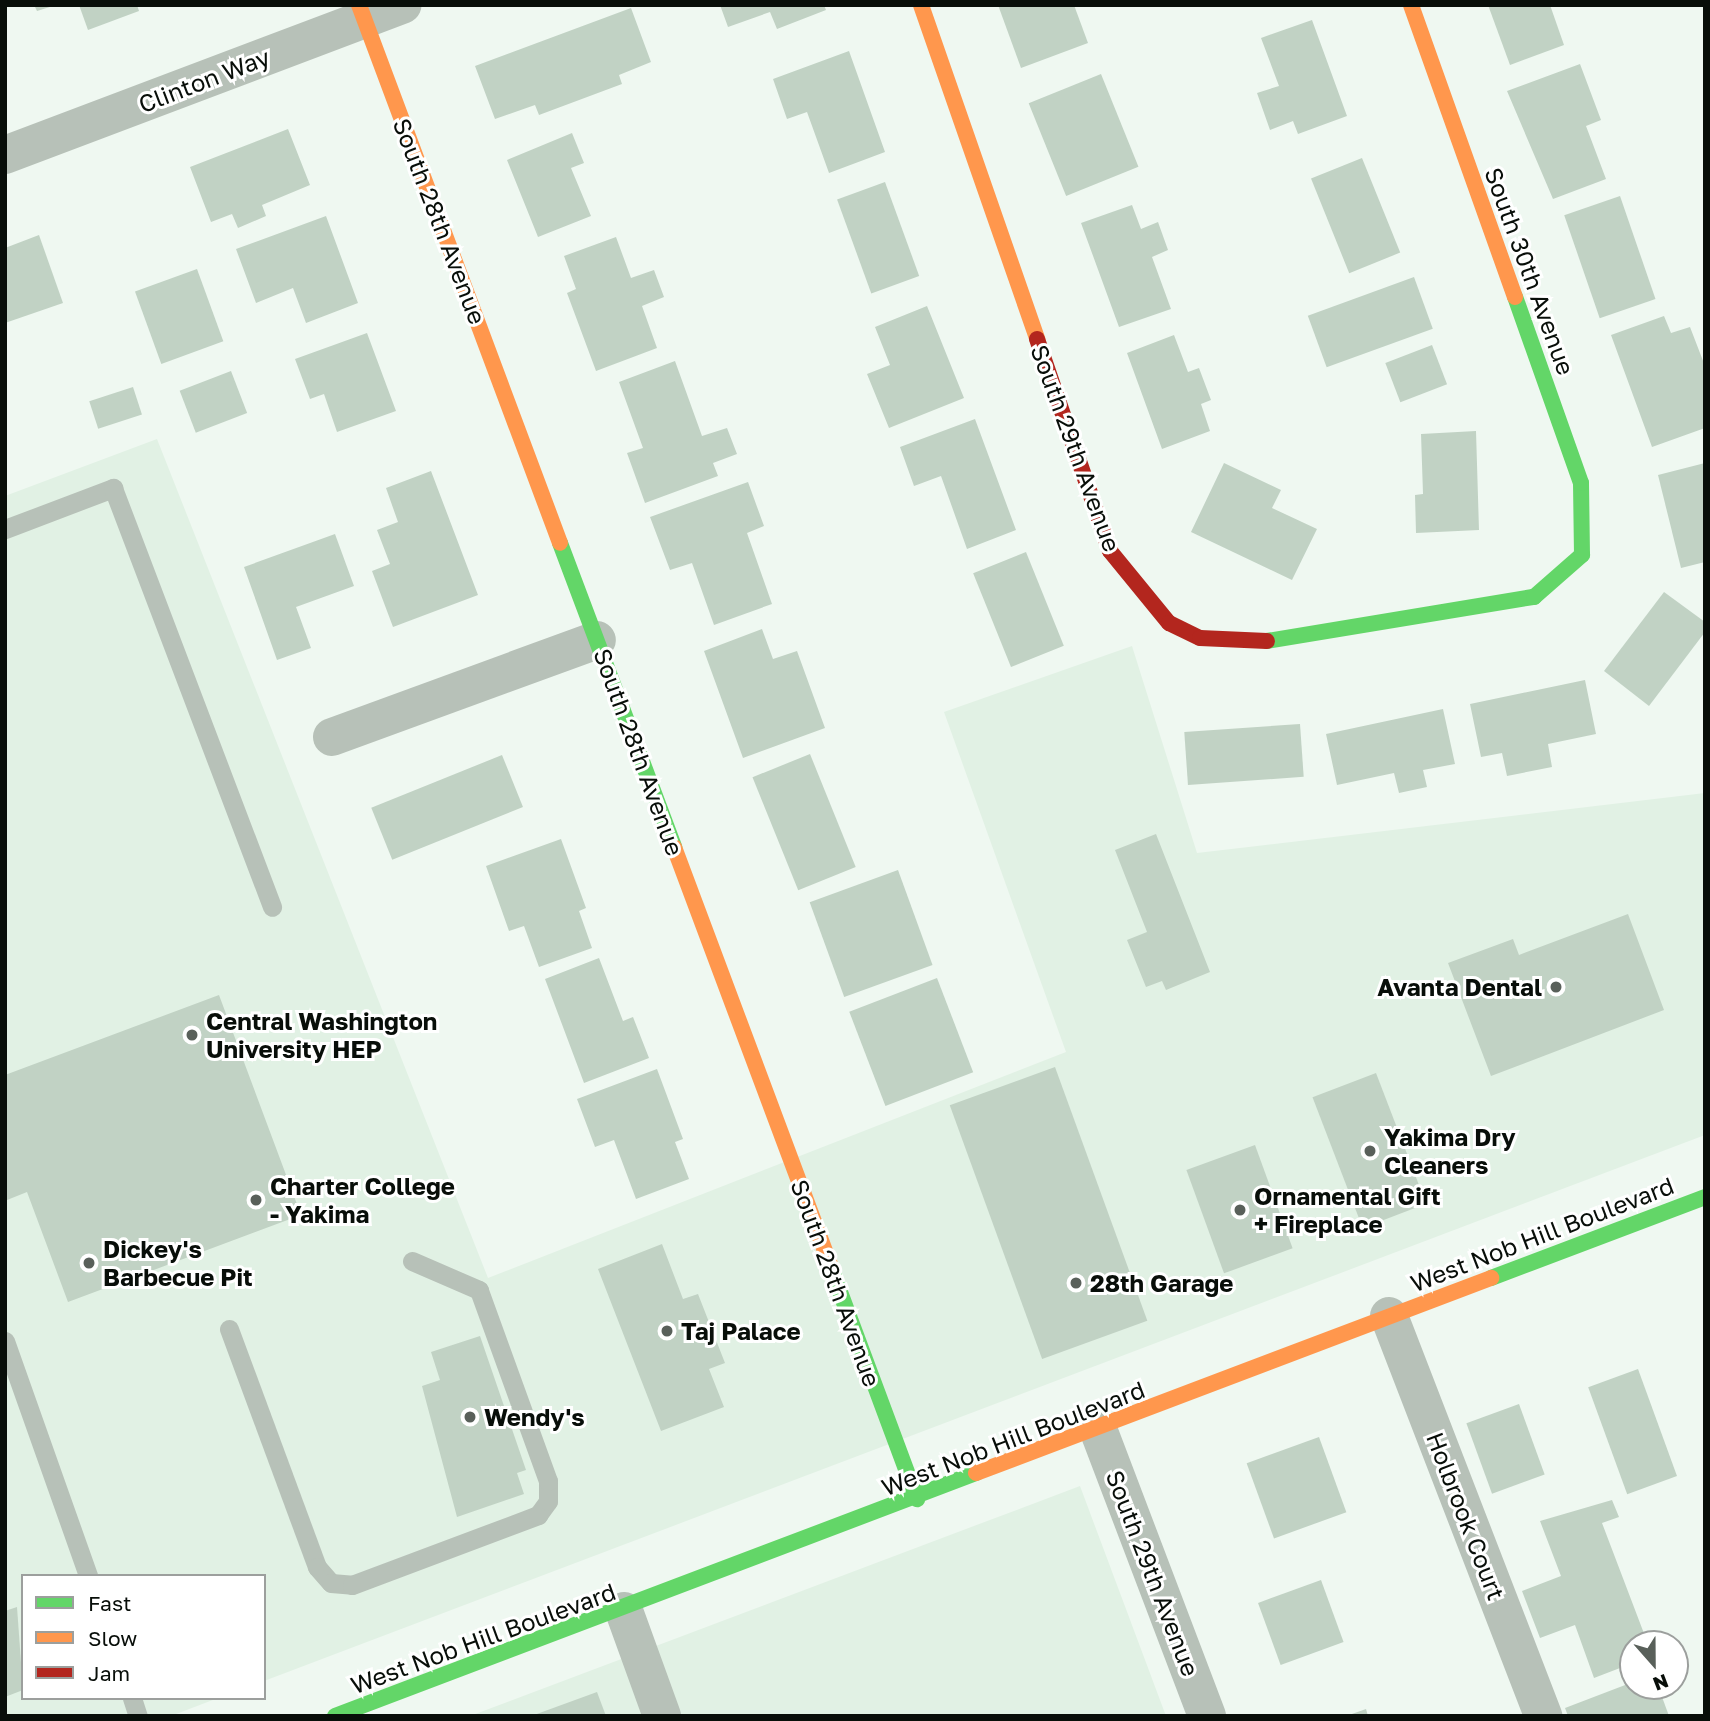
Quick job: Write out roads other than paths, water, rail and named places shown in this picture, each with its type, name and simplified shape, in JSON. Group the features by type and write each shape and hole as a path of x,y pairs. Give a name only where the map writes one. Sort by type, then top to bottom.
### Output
{"street":[{"name":"Clinton Way","path":"5,155 361,12 403,5"},
{"name":"South 29th Avenue","path":"921,5 1110,551 1169,622 1200,638 1246,644 1534,597 1583,555"},
{"name":"South 30th Avenue","path":"1411,5 1581,483 1583,555"},
{"name":"South 28th Avenue","path":"361,12 917,1499"},
{"path":"332,737 597,640"},
{"name":"West Nob Hill Boulevard","path":"335,1716 624,1611 1388,1316 1705,1197"},
{"name":"Holbrook Court","path":"1388,1316 1544,1716"},
{"name":"South 29th Avenue","path":"1098,1429 1207,1716"},
{"path":"624,1611 662,1716"}],"lane":[{"path":"5,529 113,488 272,907"},
{"path":"229,1329 317,1567 331,1583 352,1585 538,1515 548,1501 548,1480 479,1290 412,1261"},
{"path":"5,1341 87,1574"}],"place":[{"name":"Avanta Dental","path":"1556,987"},
{"name":"Central Washington University HEP","path":"192,1035"},
{"name":"Yakima Dry Cleaners","path":"1370,1151"},
{"name":"Charter College - Yakima","path":"256,1200"},
{"name":"Ornamental Gift + Fireplace","path":"1240,1210"},
{"name":"Dickey's Barbecue Pit","path":"89,1263"},
{"name":"28th Garage","path":"1076,1283"},
{"name":"Taj Palace","path":"667,1331"},
{"name":"Wendy's","path":"470,1417"}]}
